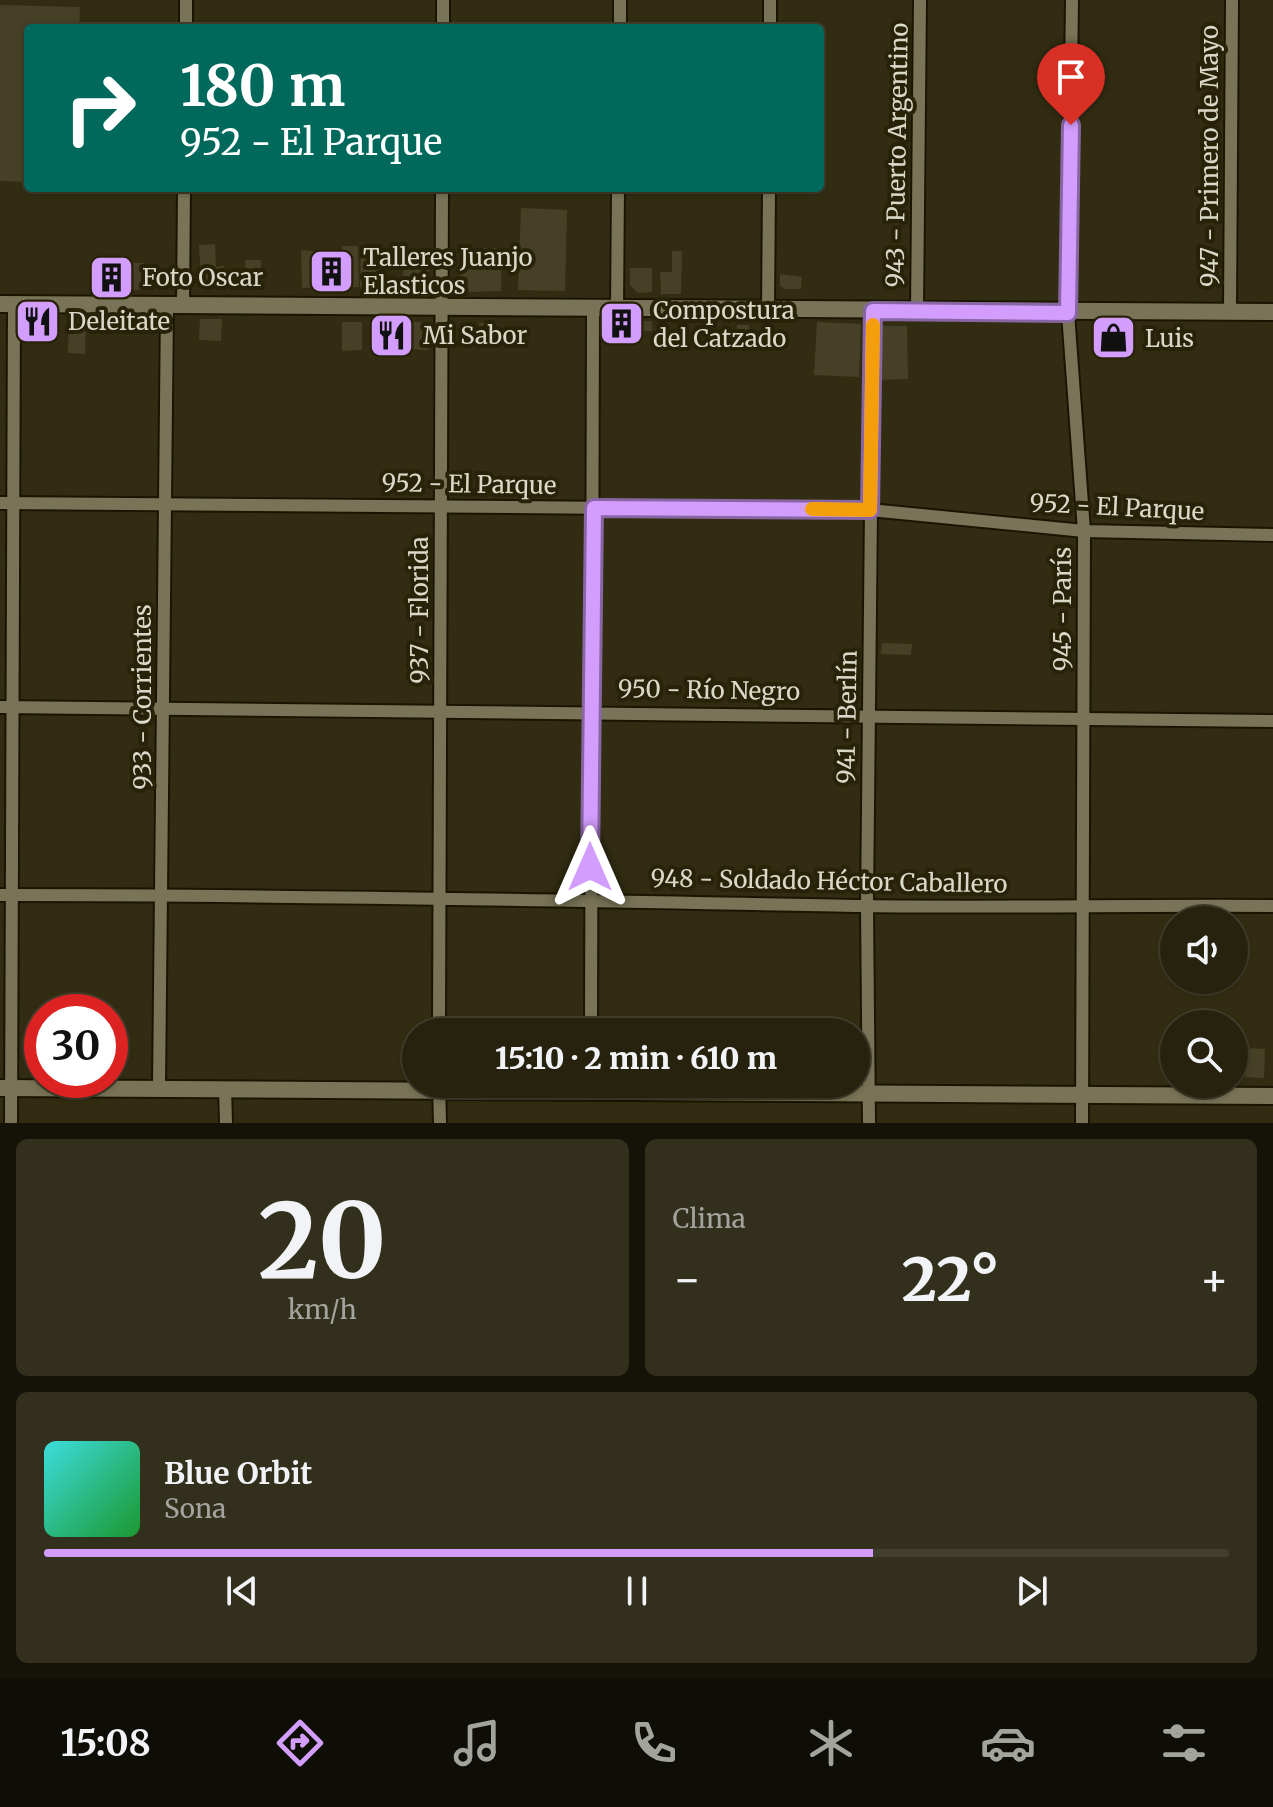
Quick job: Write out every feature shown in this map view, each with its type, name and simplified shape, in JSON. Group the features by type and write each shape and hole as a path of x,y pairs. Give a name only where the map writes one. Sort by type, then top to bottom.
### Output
{"main road":[{"path":"7,304 1273,312"},
{"path":"6,1088 402,1086"},
{"path":"870,1093 1273,1096"}],"street":[{"path":"186,0 186,24"},
{"path":"443,0 443,24"},
{"path":"620,0 620,24"},
{"path":"770,0 770,24"},
{"name":"943 - Puerto Argentino","path":"917,311 920,0"},
{"name":"945 - París","path":"1072,0 1068,313 1084,531 1082,1123"},
{"name":"947 - Primero de Mayo","path":"1230,311 1232,0"},
{"name":"933 - Corrientes","path":"159,1087 165,502 184,192"},
{"name":"937 - Florida","path":"439,1018 442,192"},
{"path":"617,308 618,192"},
{"path":"768,310 769,192"},
{"path":"7,304 5,895 6,1088 11,1123"},
{"path":"591,1018 593,310"},
{"name":"941 - Berlín","path":"866,1018 873,311"},
{"name":"952 - El Parque","path":"6,503 870,510 1084,531 1273,535"},
{"name":"950 - Río Negro","path":"6,707 870,714 1273,721"},
{"name":"948 - Soldado Héctor Caballero","path":"5,895 440,901 590,899 867,906 1273,906"},
{"path":"225,1088 226,1123"},
{"path":"440,1098 440,1123"},
{"name":"941 - Berlín","path":"866,1098 869,1123"}],"building":[{"path":"0,5 80,7 79,24 24,24 24,182 0,181"},
{"path":"521,208 567,210 565,291 518,290"},
{"path":"215,244 216,267 224,266 224,283 209,284 201,278 199,245"},
{"path":"361,244 380,244 379,287 360,287"},
{"path":"342,246 358,246 359,287 302,288 301,250 342,254"},
{"path":"484,248 502,248 501,291 468,292 460,285 460,261 484,261"},
{"path":"672,251 682,251 681,294 661,294 660,272 672,272"},
{"path":"404,257 430,259 428,282 420,289 402,288"},
{"path":"245,260 261,260 261,286 246,286"},
{"path":"123,262 144,263 143,290 100,289 101,266 122,266"},
{"path":"630,268 652,268 652,292 638,293 630,285"},
{"path":"780,274 802,277 801,289 780,286"},
{"path":"39,319 41,340 27,342 25,327 30,320"},
{"path":"69,319 86,319 85,354 68,353"},
{"path":"200,319 222,319 221,341 199,340"},
{"name":"Compostura del Catzado","path":"614,320 633,321 633,336 608,335 606,328"},
{"path":"388,321 422,322 430,330 428,350 387,348"},
{"path":"642,321 652,321 652,331 641,331"},
{"path":"342,322 362,322 362,350 342,351"},
{"path":"493,322 493,338 480,339 479,323"},
{"path":"817,322 861,324 859,377 814,375"},
{"path":"737,325 749,325 749,338 737,338"},
{"path":"881,326 907,326 908,379 882,380"},
{"path":"882,643 912,644 911,655 881,654"},
{"path":"1248,1048 1265,1049 1264,1078 1248,1077"}],"slow traffic":[{"path":"812,509 870,510 873,325"}],"place":[{"name":"Talleres Juanjo Elasticos","path":"332,271"},
{"name":"Foto Oscar","path":"111,277"},
{"name":"Deleitate","path":"37,321"},
{"name":"Compostura del Catzado","path":"622,324"},
{"name":"Mi Sabor","path":"392,335"},
{"name":"Luis","path":"1114,338"}],"route":[{"path":"590,867 594,508 870,510 873,311 1068,313 1071,125"}]}
